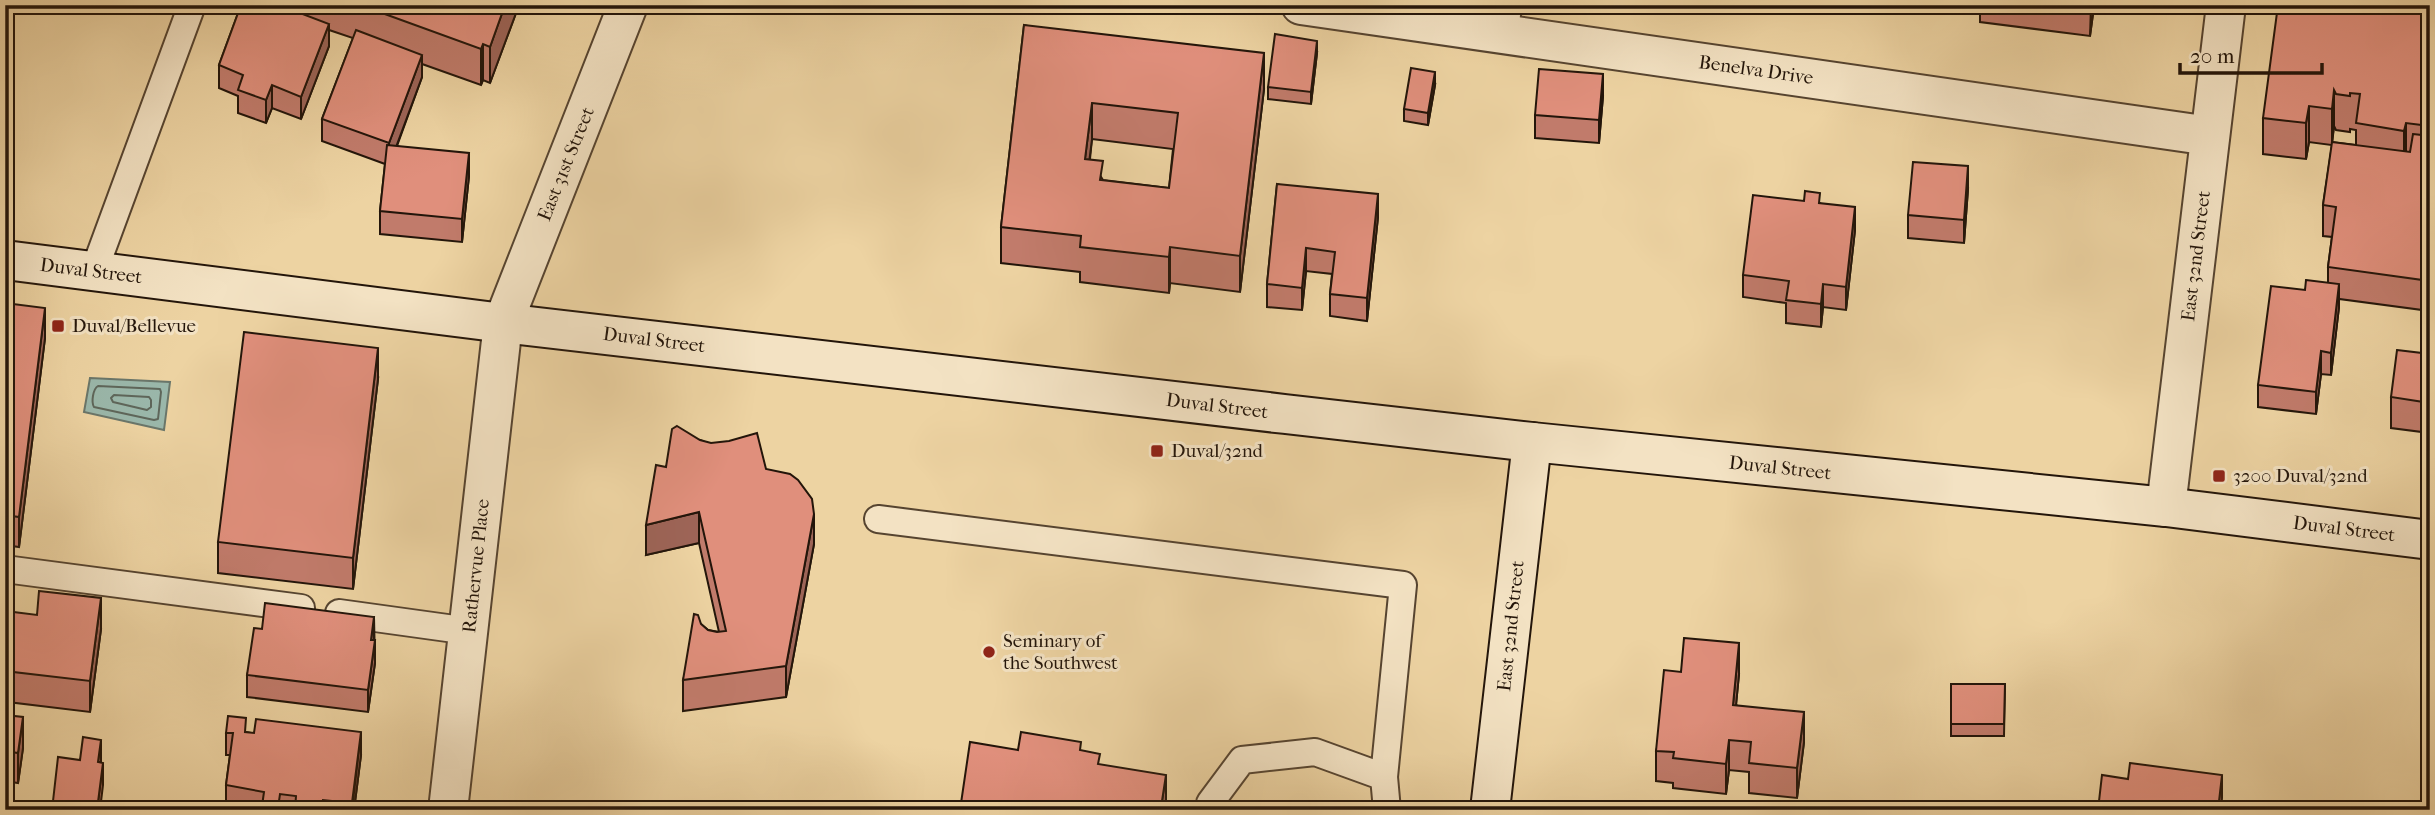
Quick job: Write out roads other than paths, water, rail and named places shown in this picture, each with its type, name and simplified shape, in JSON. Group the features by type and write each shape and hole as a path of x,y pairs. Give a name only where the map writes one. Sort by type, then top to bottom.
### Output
{"street":[{"name":"East 31st Street","path":"503,323 628,5"},
{"name":"Benelva Drive","path":"1301,5 1506,20 2210,136"},
{"name":"East 32nd Street","path":"2166,507 2225,5"},
{"name":"Duval Street","path":"5,260 503,323 1532,442 2166,507 2430,540"},
{"name":"Rathervue Place","path":"448,810 503,323"},
{"name":"East 32nd Street","path":"1490,810 1532,442"}],"lane":[{"path":"94,271 192,5"},
{"path":"878,519 1403,584 1384,777 1387,810"},
{"path":"5,569 469,631"},
{"path":"1210,810 1210,803 1242,760 1315,752 1384,777"}],"water":[{"path":"90,378 170,382 164,430 84,412"}],"place":[{"name":"Duval/Bellevue","path":"58,326"},
{"name":"Duval/32nd","path":"1157,451"},
{"name":"3200 Duval/32nd","path":"2219,476"},
{"name":"Seminary of the Southwest","path":"989,652"}]}
